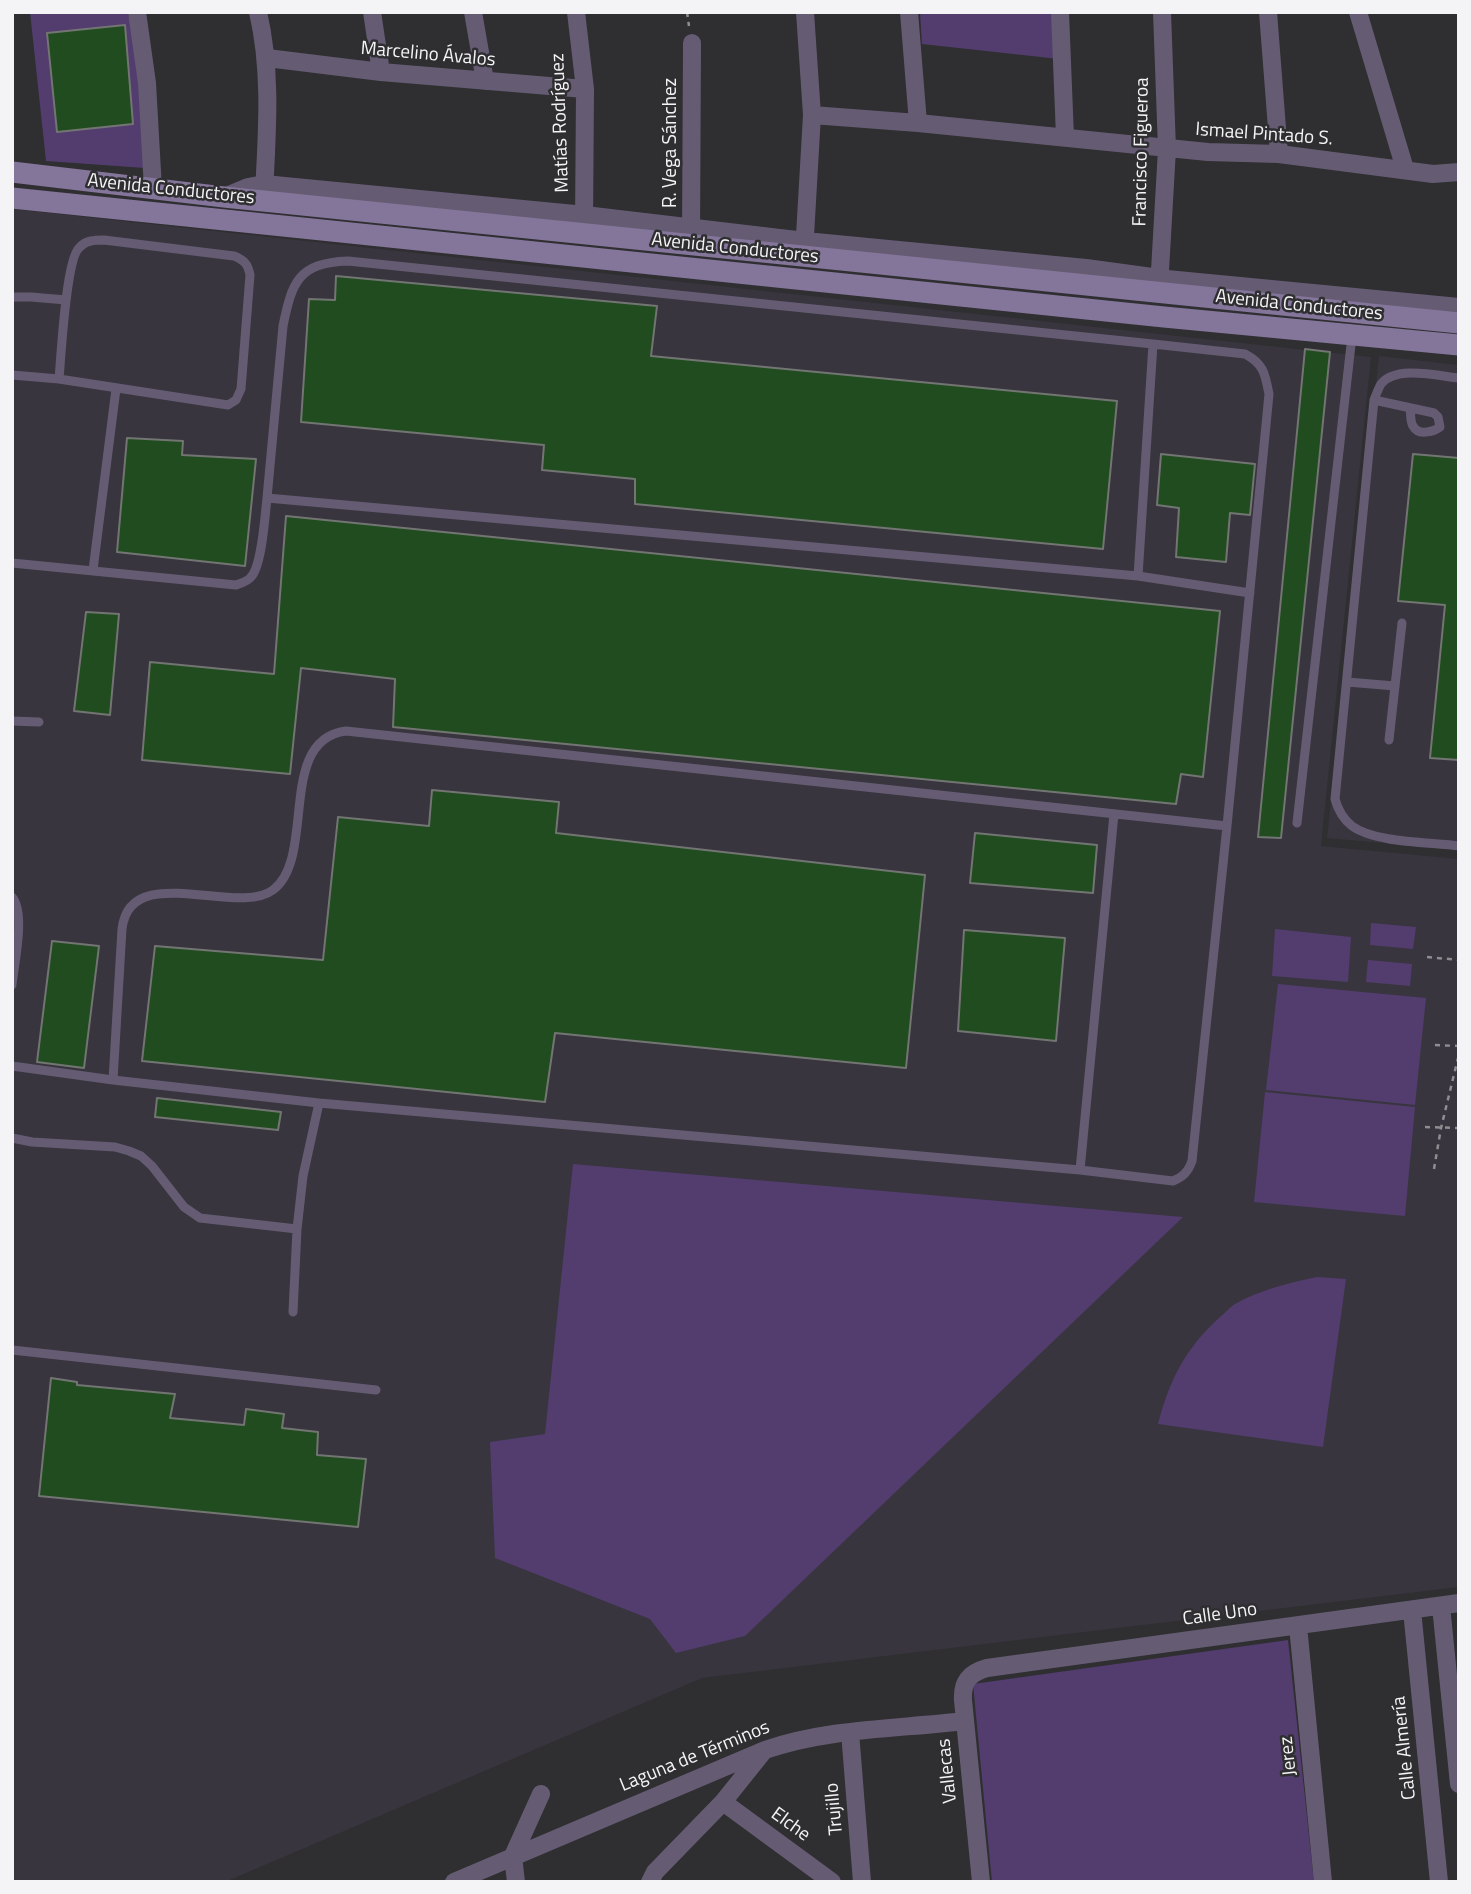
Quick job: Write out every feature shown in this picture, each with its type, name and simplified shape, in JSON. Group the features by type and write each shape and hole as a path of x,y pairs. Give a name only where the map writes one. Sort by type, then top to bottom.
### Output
{"main road":[{"name":"Avenida Conductores","path":"12,172 224,197 264,192 691,235 1159,285 1459,323"},
{"name":"Avenida Conductores","path":"12,198 1459,345"}],"street":[{"path":"137,12 147,83 153,189"},
{"path":"258,12 267,58 268,124 264,192"},
{"path":"372,12 381,72"},
{"path":"473,12 485,81"},
{"name":"Matías Rodríguez","path":"576,12 585,89 584,224"},
{"path":"805,12 812,115 805,249"},
{"path":"812,115 918,123 909,12"},
{"path":"1060,12 1066,137"},
{"name":"Francisco Figueroa","path":"1159,285 1167,149 1162,12"},
{"path":"1357,12 1405,169"},
{"path":"1268,17 1279,154"},
{"name":"R. Vega Sánchez","path":"691,235 692,43"},
{"name":"Marcelino Ávalos","path":"267,58 381,72 585,89"},
{"name":"Ismael Pintado S.","path":"918,123 1167,149 1279,154 1433,174 1459,172"},
{"path":"1159,285 1459,307"},
{"path":"1450,1605 1459,1784"},
{"name":"Calle Uno","path":"987,1668 1450,1605"},
{"name":"Calle Almería","path":"1412,1610 1439,1882"},
{"name":"Jerez","path":"1298,1626 1323,1882"},
{"name":"Vallecas","path":"981,1882 962,1692 965,1681 971,1674 987,1668"},
{"name":"Laguna de Términos","path":"454,1882 765,1749 850,1732 964,1721"},
{"name":"Trujillo","path":"850,1732 862,1882"},
{"path":"653,1877 723,1802 765,1749"},
{"path":"516,1882 513,1856 541,1794"},
{"name":"Elche","path":"723,1802 832,1882"}],"lane":[{"path":"12,375 59,379 228,405 233,403 241,389 249,267 234,256 95,240 86,242 73,256 59,379"},
{"path":"12,563 212,583 236,584 251,578 259,560 288,300 306,270 318,264 332,262 348,261 1245,355 1256,360 1266,377 1269,394 1192,1161 1185,1174 1173,1181 320,1103 12,1066"},
{"path":"12,297 66,300"},
{"path":"1297,823 1352,335"},
{"path":"1138,576 1153,344"},
{"path":"1459,378 1412,373 1395,375 1380,386 1374,400 1335,799 1342,816 1360,831 1381,837 1459,846"},
{"path":"93,570 116,389"},
{"path":"1374,400 1410,408"},
{"path":"267,498 1138,576 1250,593"},
{"path":"1389,740 1402,623"},
{"path":"1347,682 1395,687"},
{"path":"12,721 39,722"},
{"path":"113,1080 122,929 127,911 138,901 152,895 245,897 266,894 273,890 282,881 290,863 310,755 324,739 336,732 1227,826"},
{"path":"1080,1171 1114,814"},
{"path":"12,898 17,902 19,916 12,985"},
{"path":"293,1312 303,1176 320,1103"},
{"path":"12,1138 32,1142 115,1147 128,1151 141,1156 152,1166 184,1207 200,1218 297,1229"},
{"path":"12,1350 376,1390"}],"path":[{"path":"1427,957 1459,960"},
{"path":"1435,1045 1459,1046"},
{"path":"1434,1169 1459,1054"},
{"path":"1425,1127 1459,1128"}],"shaded area":[{"path":"30,12 127,12 138,45 145,168 46,161"},
{"path":"920,12 1055,12 1059,59 922,44"},
{"path":"12,209 1371,357 1321,846 1459,859 1459,1587 702,1678 225,1882 12,1882"},
{"path":"1379,356 1459,365 1459,850 1327,838"},
{"path":"1371,923 1416,927 1413,949 1370,945"},
{"path":"1275,929 1351,937 1348,982 1272,976"},
{"path":"1368,960 1412,964 1410,986 1366,982"},
{"path":"1278,984 1426,998 1415,1105 1266,1090"},
{"path":"1265,1092 1415,1107 1405,1216 1254,1202"},
{"path":"573,1164 1183,1217 745,1636 676,1653 650,1619 495,1558 490,1442 545,1434"},
{"path":"1317,1277 1346,1279 1323,1447 1158,1424 1167,1394 1180,1366 1219,1318 1235,1304 1254,1295"},
{"path":"1288,1640 1314,1882 992,1882 973,1684"}],"building":[{"path":"125,25 133,124 57,132 47,33"},
{"path":"336,276 657,306 651,356 1117,401 1103,549 635,504 635,479 542,470 544,445 301,422 309,299 335,300"},
{"path":"1305,349 1330,352 1281,838 1258,837"},
{"path":"127,438 183,441 182,455 256,459 245,566 117,552"},
{"path":"1161,454 1255,464 1250,515 1230,513 1226,562 1176,557 1179,508 1157,505"},
{"path":"1413,454 1459,458 1459,760 1430,758 1445,605 1398,601"},
{"path":"286,516 1220,611 1203,777 1181,774 1176,804 393,727 395,679 301,668 290,774 142,760 150,662 274,674"},
{"path":"86,612 119,614 110,715 74,711"},
{"path":"432,790 559,802 556,833 925,875 906,1068 555,1033 545,1102 142,1061 155,946 323,960 338,817 429,826"},
{"path":"975,833 1097,845 1093,893 970,883"},
{"path":"964,930 1065,938 1056,1041 958,1031"},
{"path":"52,941 99,946 84,1068 37,1062"},
{"path":"157,1098 281,1112 278,1130 155,1117"},
{"path":"51,1378 77,1382 77,1385 175,1394 170,1418 244,1425 246,1409 284,1414 282,1428 318,1432 317,1455 366,1459 358,1527 39,1496"}]}
